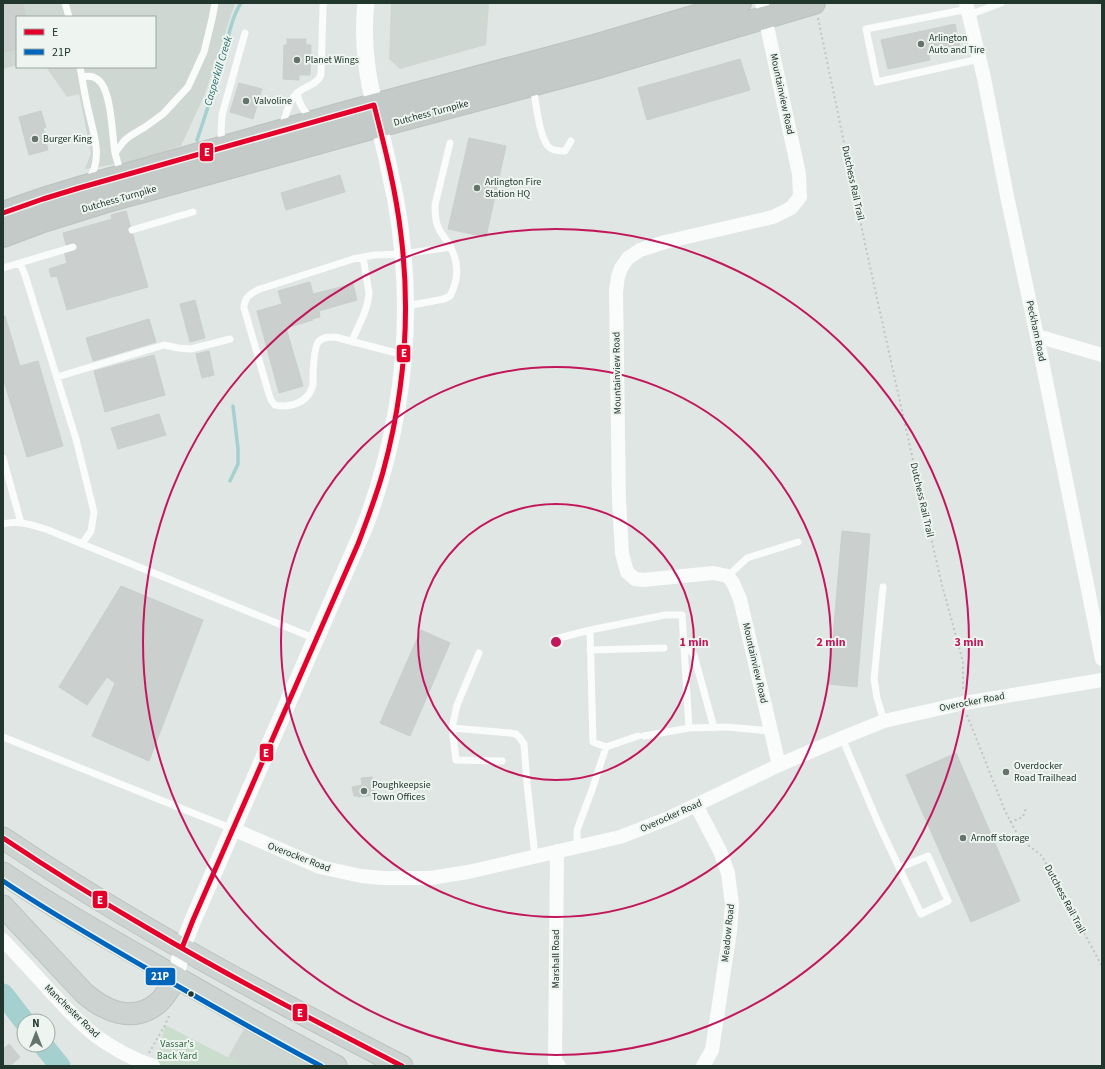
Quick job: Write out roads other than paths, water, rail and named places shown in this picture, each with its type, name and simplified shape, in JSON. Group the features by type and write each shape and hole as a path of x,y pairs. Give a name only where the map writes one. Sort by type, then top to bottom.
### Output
{"highway":[{"name":"Dutchess Turnpike","path":"3,236 43,221 81,198 225,147 594,46 740,3"},
{"name":"Dutchess Turnpike","path":"3,213 42,199 81,198 379,126 603,66 771,11 815,7"}],"main road":[{"path":"3,838 88,893 182,948 402,1066"},
{"path":"3,873 79,921 336,1066"},
{"path":"3,906 76,985 91,999 106,1008 126,1014 138,1013 145,1010 158,1003 163,998 172,986 176,977"}],"street":[{"path":"176,977 182,948 193,920 358,544 379,486 395,425 404,355 406,306 403,254 395,196 367,75 364,31 366,3"},
{"name":"Peckham Road","path":"968,9 980,59 1007,196 1038,336 1102,659"},
{"name":"Mountainview Road","path":"771,11 799,174 800,197 791,208 773,217 665,242 640,250 628,258 621,268 616,291 619,500 622,553 627,572 635,579 643,580 712,573 728,576 733,582 740,599 779,766"},
{"path":"1038,336 1102,355"},
{"name":"Overocker Road","path":"233,829 320,867 361,876 382,878 430,878 468,872 620,837 668,818 779,766 884,721 964,703 1102,680"},
{"name":"Meadow Road","path":"696,805 720,851 728,873 732,905 730,931 712,1050 703,1066"},
{"name":"Marshall Road","path":"557,851 555,1061 559,1066"},
{"name":"Manchester Road","path":"3,940 84,1026 117,1050 130,1056 150,1061"}],"lane":[{"path":"65,3 68,16"},
{"path":"115,153 124,140 163,114 188,87 204,52 215,3"},
{"path":"279,132 290,104 297,93 316,83 320,79 324,3"},
{"path":"980,59 877,82 866,30 1001,3"},
{"path":"225,147 221,133 221,120 245,33"},
{"path":"80,68 96,141 97,157 93,172 81,198"},
{"path":"82,77 88,76 97,79 101,82 105,90 110,108 119,184"},
{"path":"533,85 540,129 544,143 550,149 565,151 571,141"},
{"path":"297,93 301,108 315,122"},
{"path":"406,306 444,299 450,296 456,282 458,272 456,260 451,247 438,228 435,212 435,205 450,143"},
{"path":"132,230 193,212"},
{"path":"3,268 73,247"},
{"path":"404,355 334,337 324,338 320,340 316,347 313,385 306,398 297,404 282,406 276,405 270,398 244,304 248,296 260,289 353,259 374,255 403,254 451,247"},
{"path":"352,341 368,302 369,293 363,257"},
{"path":"20,262 76,439 94,512 91,531 82,544"},
{"path":"57,377 164,345 191,349 230,339"},
{"path":"3,458 21,523"},
{"path":"3,524 26,523 48,530 316,639"},
{"path":"728,576 747,558 798,542"},
{"path":"883,587 874,678 877,698 884,721"},
{"path":"560,638 590,630 665,615 682,615 689,728"},
{"path":"590,630 593,742 606,747 641,736 689,728 727,727 771,731"},
{"path":"684,644 694,655 714,728"},
{"path":"590,650 664,648"},
{"path":"479,653 457,705 452,728 456,760 502,761"},
{"path":"452,728 516,734 524,744 535,856"},
{"path":"3,737 233,829"},
{"path":"842,738 880,827 899,868 921,914 948,901 928,856 899,868"},
{"path":"576,847 577,830 606,747"}],"waterway":[{"name":"Casperkill Creek","path":"197,140 219,71 232,23 241,3"},
{"name":"Casperkill Creek","path":"230,481 238,464 238,449 233,406"},
{"name":"Casperkill Creek","path":"3,994 18,1013"},
{"name":"Casperkill Creek","path":"49,1053 60,1066"}],"place":[{"name":"Arlington Auto and Tire","path":"921,44"},
{"name":"Planet Wings","path":"297,60"},
{"name":"Valvoline","path":"246,101"},
{"name":"Burger King","path":"35,139"},
{"name":"Arlington Fire Station HQ","path":"477,188"},
{"name":"Overdocker Road Trailhead","path":"1006,772"},
{"name":"Poughkeepsie Town Offices","path":"364,791"},
{"name":"Arnoff storage","path":"963,838"}],"park label":[{"name":"Vassar's Back Yard","path":"177,1050"}]}
